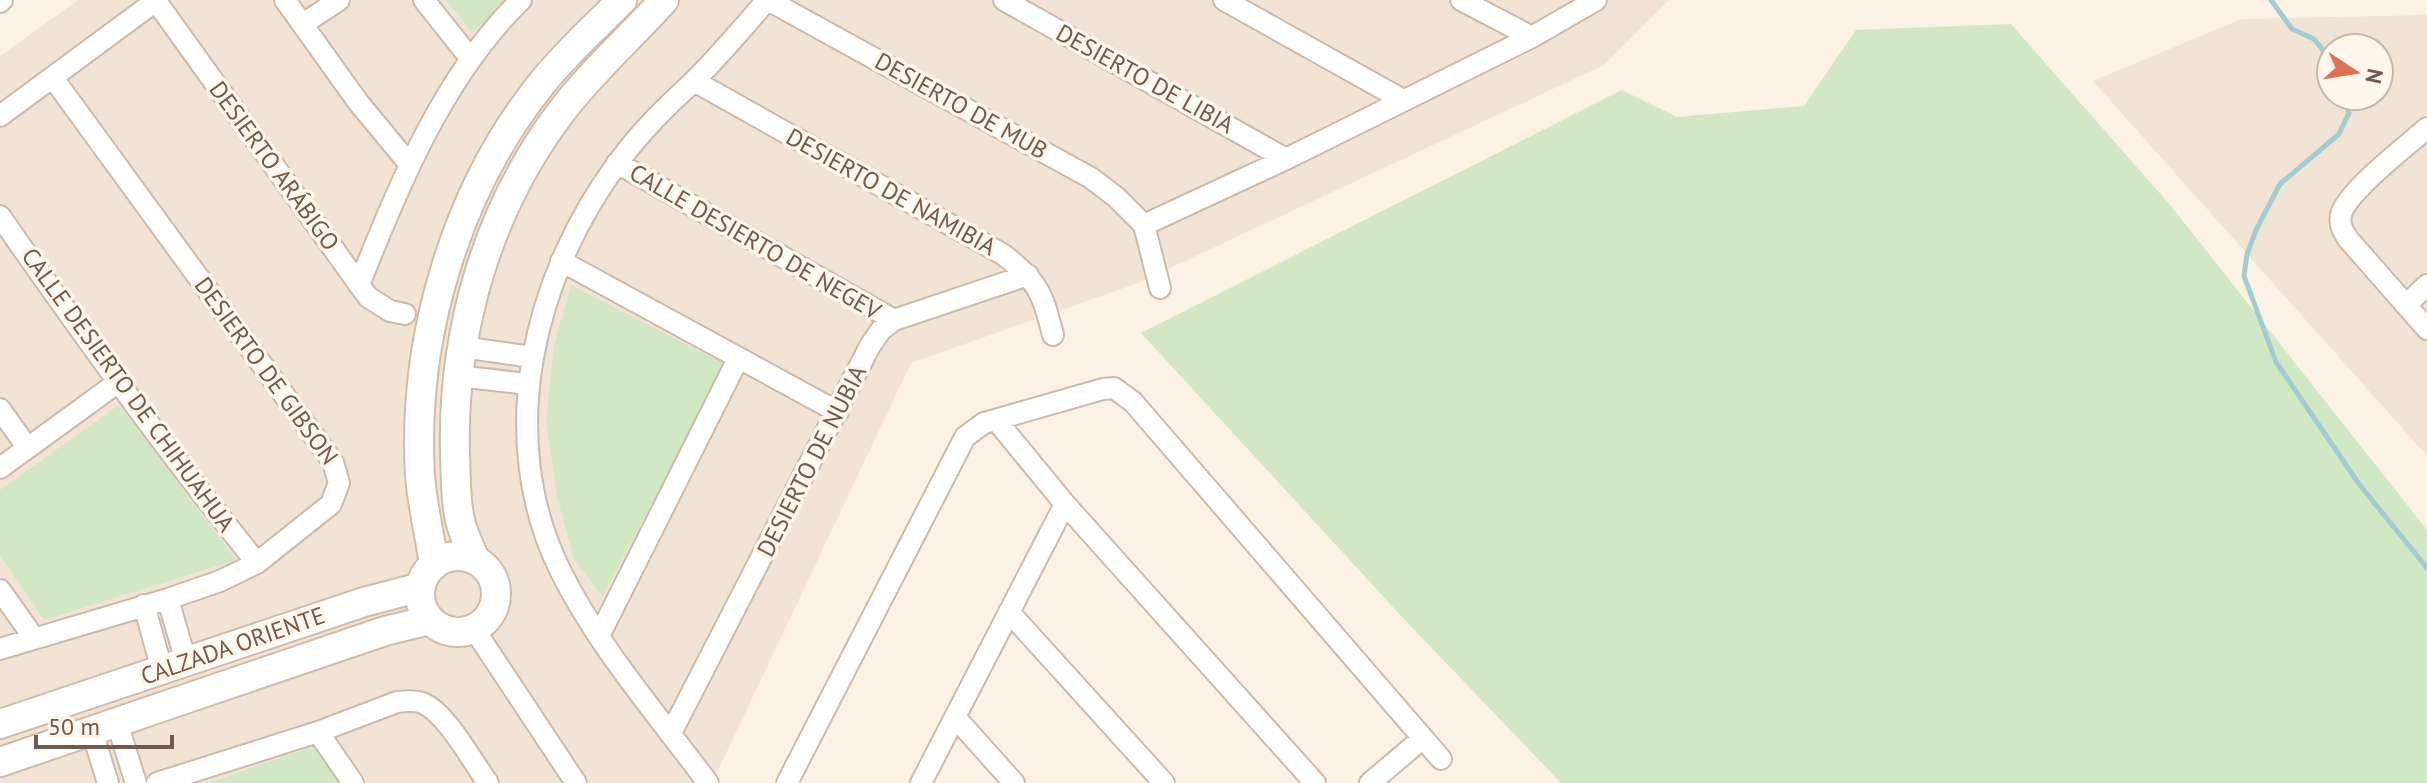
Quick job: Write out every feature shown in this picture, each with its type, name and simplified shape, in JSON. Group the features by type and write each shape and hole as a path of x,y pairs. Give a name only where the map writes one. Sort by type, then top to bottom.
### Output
{"street":[{"path":"0,116 157,0"},
{"name":"DESIERTO ARÁBIGO","path":"157,0 359,285 377,305 405,314"},
{"path":"285,0 358,102 410,165"},
{"path":"303,24 339,0"},
{"path":"424,0 470,58"},
{"path":"359,285 410,165 470,58 521,0"},
{"path":"428,576 454,556 475,560 485,567 496,589 492,613 474,629 451,632 430,620 423,610 428,576 419,417 432,322 447,267 463,221 487,169 516,118 542,82 622,0"},
{"path":"475,560 460,521 455,430 462,347 477,277 503,212 536,149 594,71 664,0"},
{"path":"708,783 599,636 559,568 543,527 528,453 528,384 548,297 561,261 617,163 643,129 694,81 768,0"},
{"name":"DESIERTO DE MUB","path":"768,0 1091,178 1144,225"},
{"name":"DESIERTO DE LIBIA","path":"1004,0 1286,159"},
{"path":"1224,0 1403,100"},
{"path":"1461,0 1532,37"},
{"path":"1160,288 1144,225 1286,159 1532,37 1596,0"},
{"name":"DESIERTO DE GIBSON","path":"0,649 168,599 220,581 257,563 331,504 339,483 333,462 53,78"},
{"name":"DESIERTO DE NAMIBIA","path":"694,81 1004,255 1040,290 1053,335"},
{"path":"2427,128 2351,196 2341,217 2341,226 2348,239 2427,329"},
{"name":"CALLE DESIERTO DE NEGEV","path":"617,163 894,320"},
{"name":"CALLE DESIERTO DE CHIHUAHUA","path":"0,216 117,383 257,563"},
{"path":"561,261 838,412"},
{"path":"447,267 477,277"},
{"path":"894,320 1028,275"},
{"path":"2406,305 2427,285"},
{"name":"DESIERTO DE NUBIA","path":"671,733 870,346 881,330 894,320"},
{"path":"462,347 532,357"},
{"path":"599,636 738,359"},
{"path":"458,376 528,384"},
{"path":"0,468 117,383"},
{"path":"787,783 965,437 975,428 996,420 1114,388 1124,394 1441,759"},
{"path":"0,409 27,447"},
{"path":"996,420 1065,504 1315,783"},
{"path":"921,783 1065,504"},
{"name":"CALZADA ORIENTE","path":"0,724 364,602 428,576"},
{"path":"0,590 34,638"},
{"path":"168,599 174,666"},
{"path":"144,605 174,666 184,700"},
{"path":"1009,612 1164,783"},
{"name":"CALZADA ORIENTE","path":"0,762 385,631 430,620"},
{"path":"474,629 576,783"},
{"path":"94,693 104,727 108,783"},
{"path":"157,783 318,732 397,702 422,703 445,722 488,783"},
{"path":"955,717 1014,783"},
{"path":"104,727 136,783"},
{"path":"318,732 353,783"},
{"path":"1370,783 1423,738"}],"shaded area":[{"path":"78,0 1669,0 1604,65 1138,283 911,363 712,783 0,783 0,56"},
{"path":"2427,15 2427,456 2093,81 2241,19"}],"green space":[{"path":"445,0 506,0 473,33"},
{"path":"2011,24 2171,206 2427,530 2427,783 1561,783 1403,618 1141,333 1622,90 1677,117 1804,106 1856,30"},
{"path":"571,285 724,364 603,596 574,560 557,496 546,420 554,346"},
{"path":"119,405 236,560 44,620 0,555 0,490"},
{"path":"318,745 343,783 209,783"}],"waterway":[{"path":"2271,0 2292,29 2315,40"},
{"path":"2349,112 2339,134 2280,184 2257,228 2247,254 2244,276 2276,362 2359,484 2427,568"}]}
